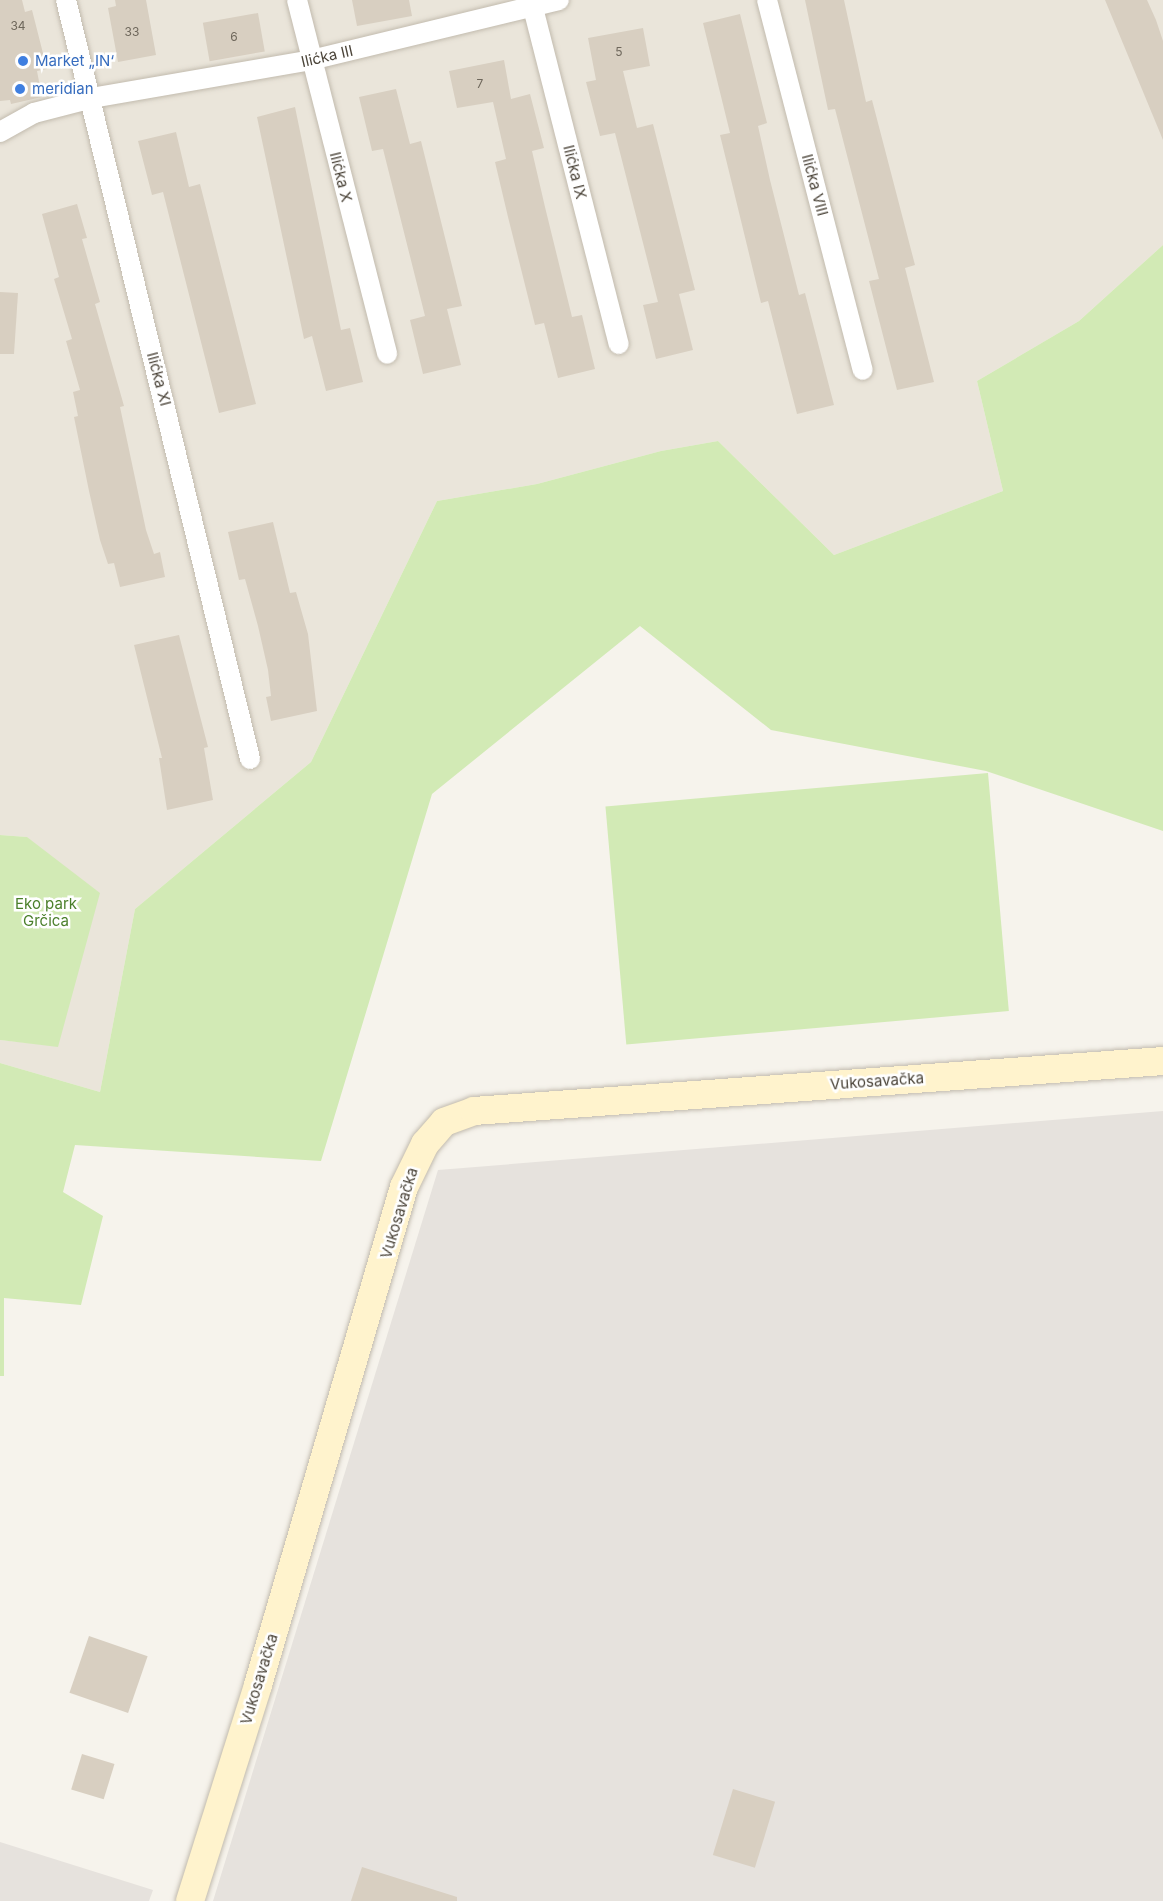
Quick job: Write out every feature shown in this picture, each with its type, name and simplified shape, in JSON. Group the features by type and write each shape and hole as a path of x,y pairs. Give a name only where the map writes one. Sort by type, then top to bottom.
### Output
{"street":[{"name":"Ilićka XI","path":"66,0 92,98 250,759"},
{"name":"Ilićka X","path":"297,0 387,354"},
{"name":"Ilićka III","path":"0,132 34,113 92,98 311,60 532,3 559,0"},
{"name":"Ilićka VIII","path":"767,0 863,370"},
{"name":"Ilićka IX","path":"532,3 619,344"},
{"name":"Vukosavačka","path":"190,1901 258,1685 404,1187 424,1144 444,1122 474,1111 1163,1061"}],"shaded area":[{"path":"0,0 1163,0 1163,245 1079,321 977,381 1003,491 834,555 718,441 661,451 537,484 437,501 311,762 135,909 100,1092 0,1063 0,1040 58,1046 27,837 0,835"},
{"path":"1163,1111 1163,1901 213,1901 438,1170"},
{"path":"0,1842 153,1890 149,1901 0,1901"}],"green space":[{"path":"1163,245 1163,831 986,771 771,730 640,626 432,794 321,1161 75,1145 63,1192 103,1216 81,1305 4,1298 4,1376 0,1376 0,1063 100,1092 135,909 311,762 437,501 537,484 661,451 718,441 834,555 1003,491 977,381 1079,321"},
{"path":"988,773 1009,1011 626,1045 605,806"},
{"name":"Eko park Grčica","path":"0,835 27,837 100,893 58,1047 0,1040"}],"building":[{"path":"0,0 22,0 25,12 32,10 47,69 37,71 42,97 11,104 10,100 0,101"},
{"path":"115,0 146,0 156,55 118,62 108,8 116,6"},
{"path":"352,0 409,0 412,16 357,26"},
{"path":"805,0 844,0 866,102 872,100 915,265 905,268 934,382 897,390 869,281 879,279 835,109 828,110"},
{"path":"1105,0 1147,0 1156,20 1163,41 1163,140"},
{"path":"258,13 265,51 210,61 203,23"},
{"path":"740,14 767,123 758,126 770,180 799,295 805,293 834,405 797,414 768,301 761,303 720,135 730,133 703,23"},
{"path":"643,28 650,66 623,71 637,128 653,124 695,290 679,294 693,350 656,359 643,305 658,302 615,133 600,136 586,82 596,80 588,38"},
{"path":"504,60 511,99 530,94 544,148 532,151 545,207 572,317 582,315 595,369 558,378 544,323 535,325 495,162 506,159 493,102 457,108 449,71"},
{"path":"396,89 410,144 421,141 462,306 447,309 461,365 423,374 410,320 425,316 383,149 372,151 359,97"},
{"path":"295,107 341,330 350,328 363,382 326,391 312,336 304,339 257,117"},
{"path":"176,132 189,187 200,184 256,404 219,413 163,192 152,195 138,141"},
{"path":"77,204 87,238 82,239 100,302 95,304 124,406 120,407 146,530 154,554 160,552 165,577 120,587 114,563 108,564 100,540 89,491 74,417 78,416 73,392 80,390 66,341 72,339 54,279 59,277 42,214"},
{"path":"0,292 18,293 14,354 0,354"},
{"path":"273,522 290,593 296,592 308,634 317,711 271,721 266,697 271,696 268,670 258,626 245,579 239,580 228,532"},
{"path":"179,635 208,747 204,748 213,800 167,810 159,758 162,758 134,645"},
{"path":"89,1636 148,1656 128,1713 69,1693"},
{"path":"82,1754 115,1764 104,1799 71,1789"},
{"path":"733,1789 775,1802 755,1868 713,1855"},
{"path":"362,1867 457,1897 457,1901 351,1901"}],"place":[{"name":"Market „IN‘","path":"23,61"},
{"name":"meridian","path":"20,89"}]}
